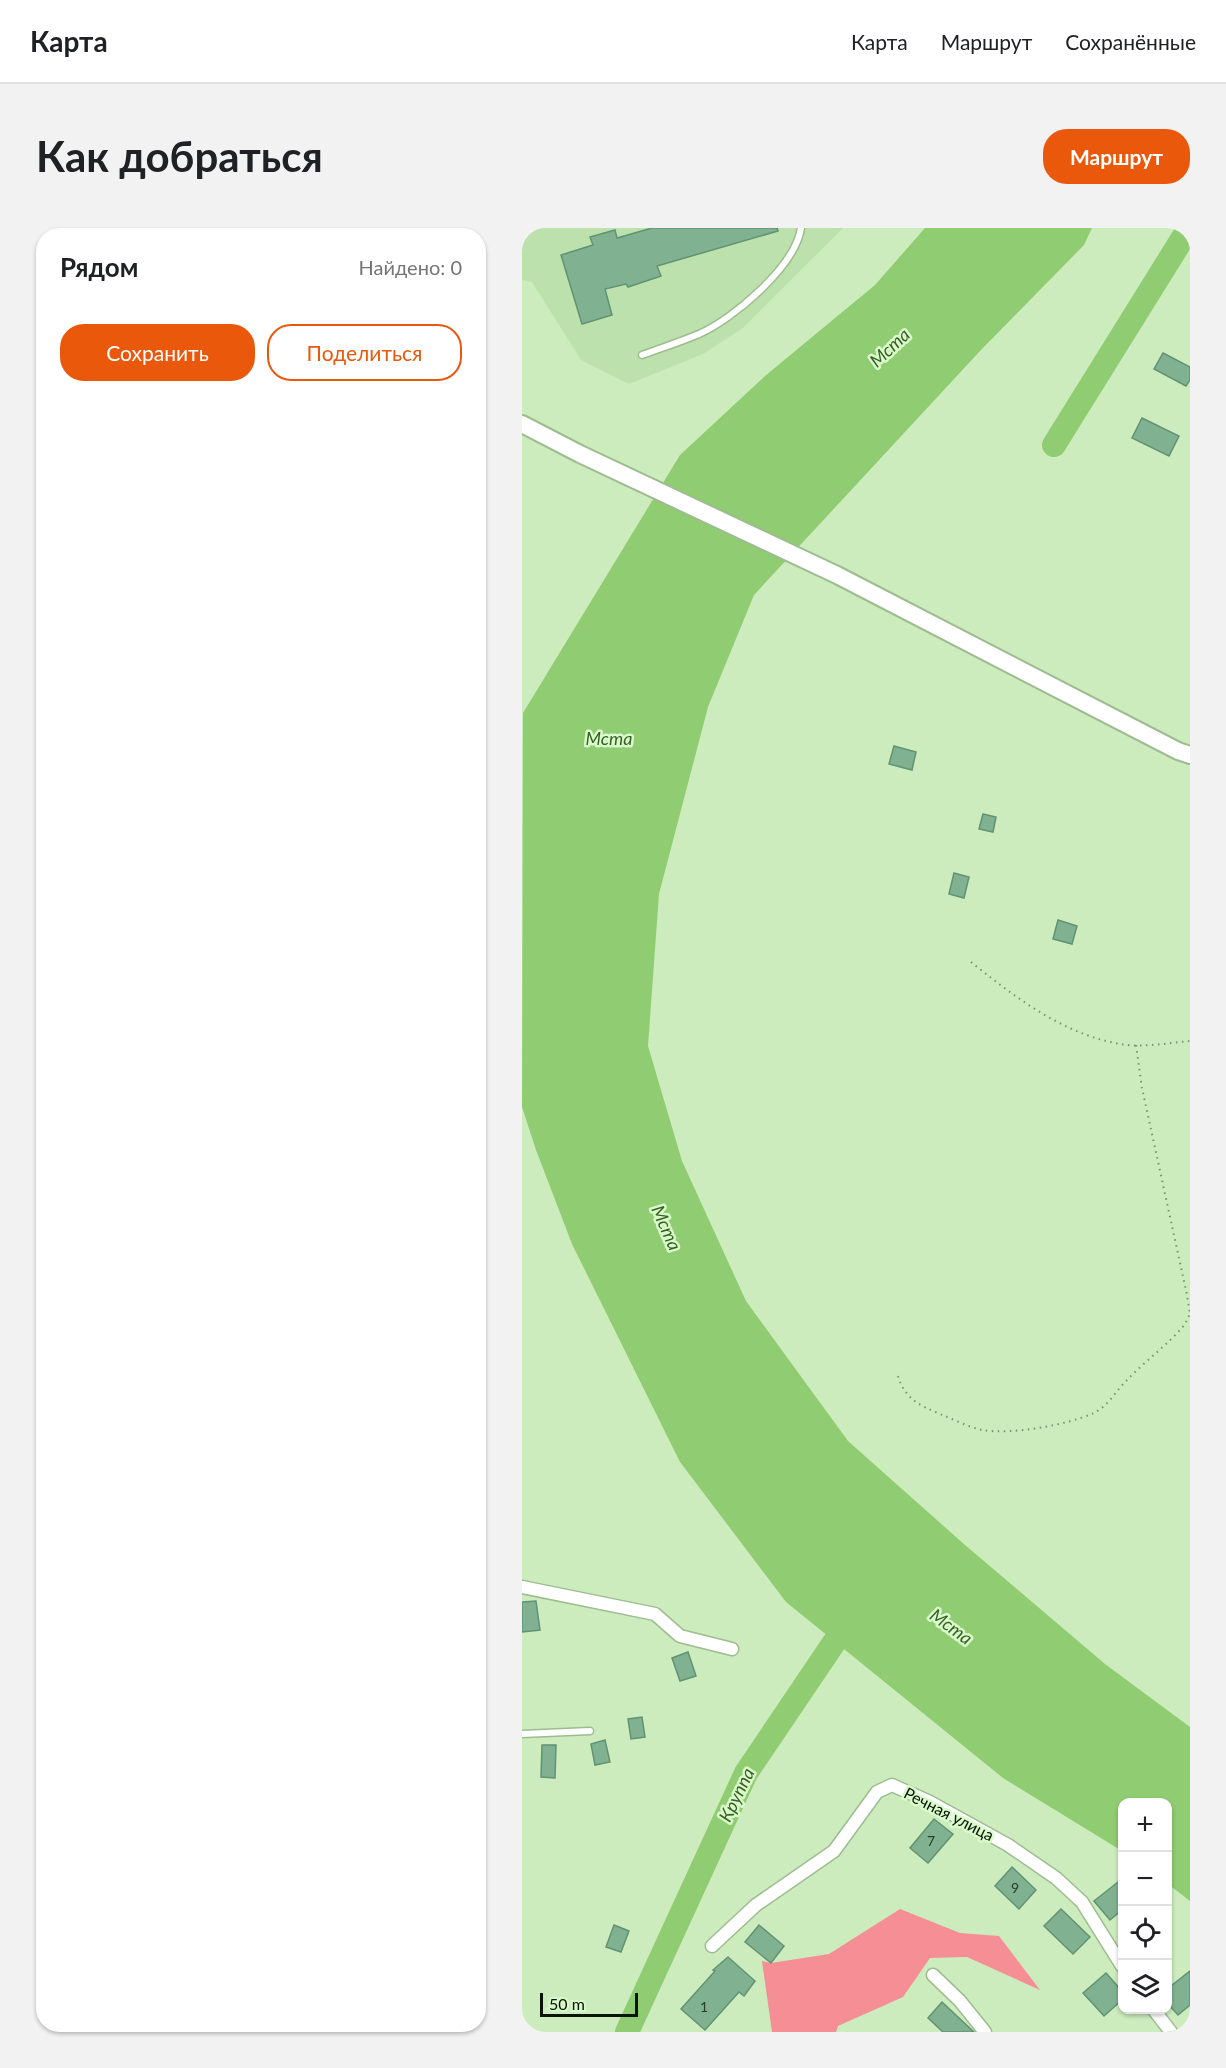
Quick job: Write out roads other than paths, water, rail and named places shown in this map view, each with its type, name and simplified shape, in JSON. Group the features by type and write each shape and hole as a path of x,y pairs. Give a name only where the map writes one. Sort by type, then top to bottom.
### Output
{"main road":[{"path":"522,424 580,454 837,575 1190,755"}],"street":[{"path":"522,1587 655,1614 680,1636 732,1648"},
{"name":"Речная улица","path":"712,1946 756,1905 834,1851 877,1792 892,1785 930,1802 1008,1845 1056,1878 1082,1902 1118,1960"},
{"path":"933,1975 960,2001 985,2032"},
{"path":"1157,2014 1171,2032"}],"lane":[{"path":"642,355 700,334 744,306 785,264 801,228"},
{"path":"522,1734 590,1731"}],"water":[{"name":"Мста","path":"925,228 1092,228 1084,245 980,351 754,595 708,707 659,894 648,1046 682,1161 746,1301 848,1441 965,1545 1105,1664 1190,1727 1190,1901 1172,1887 1172,1798 1118,1798 1118,1849 1003,1778 786,1602 680,1462 572,1244 522,1107 523,713 680,455 765,376 875,285"}],"waterway":[{"path":"1054,445 1189,228"},
{"name":"Круппа","path":"627,2032 746,1773 852,1616"}]}
